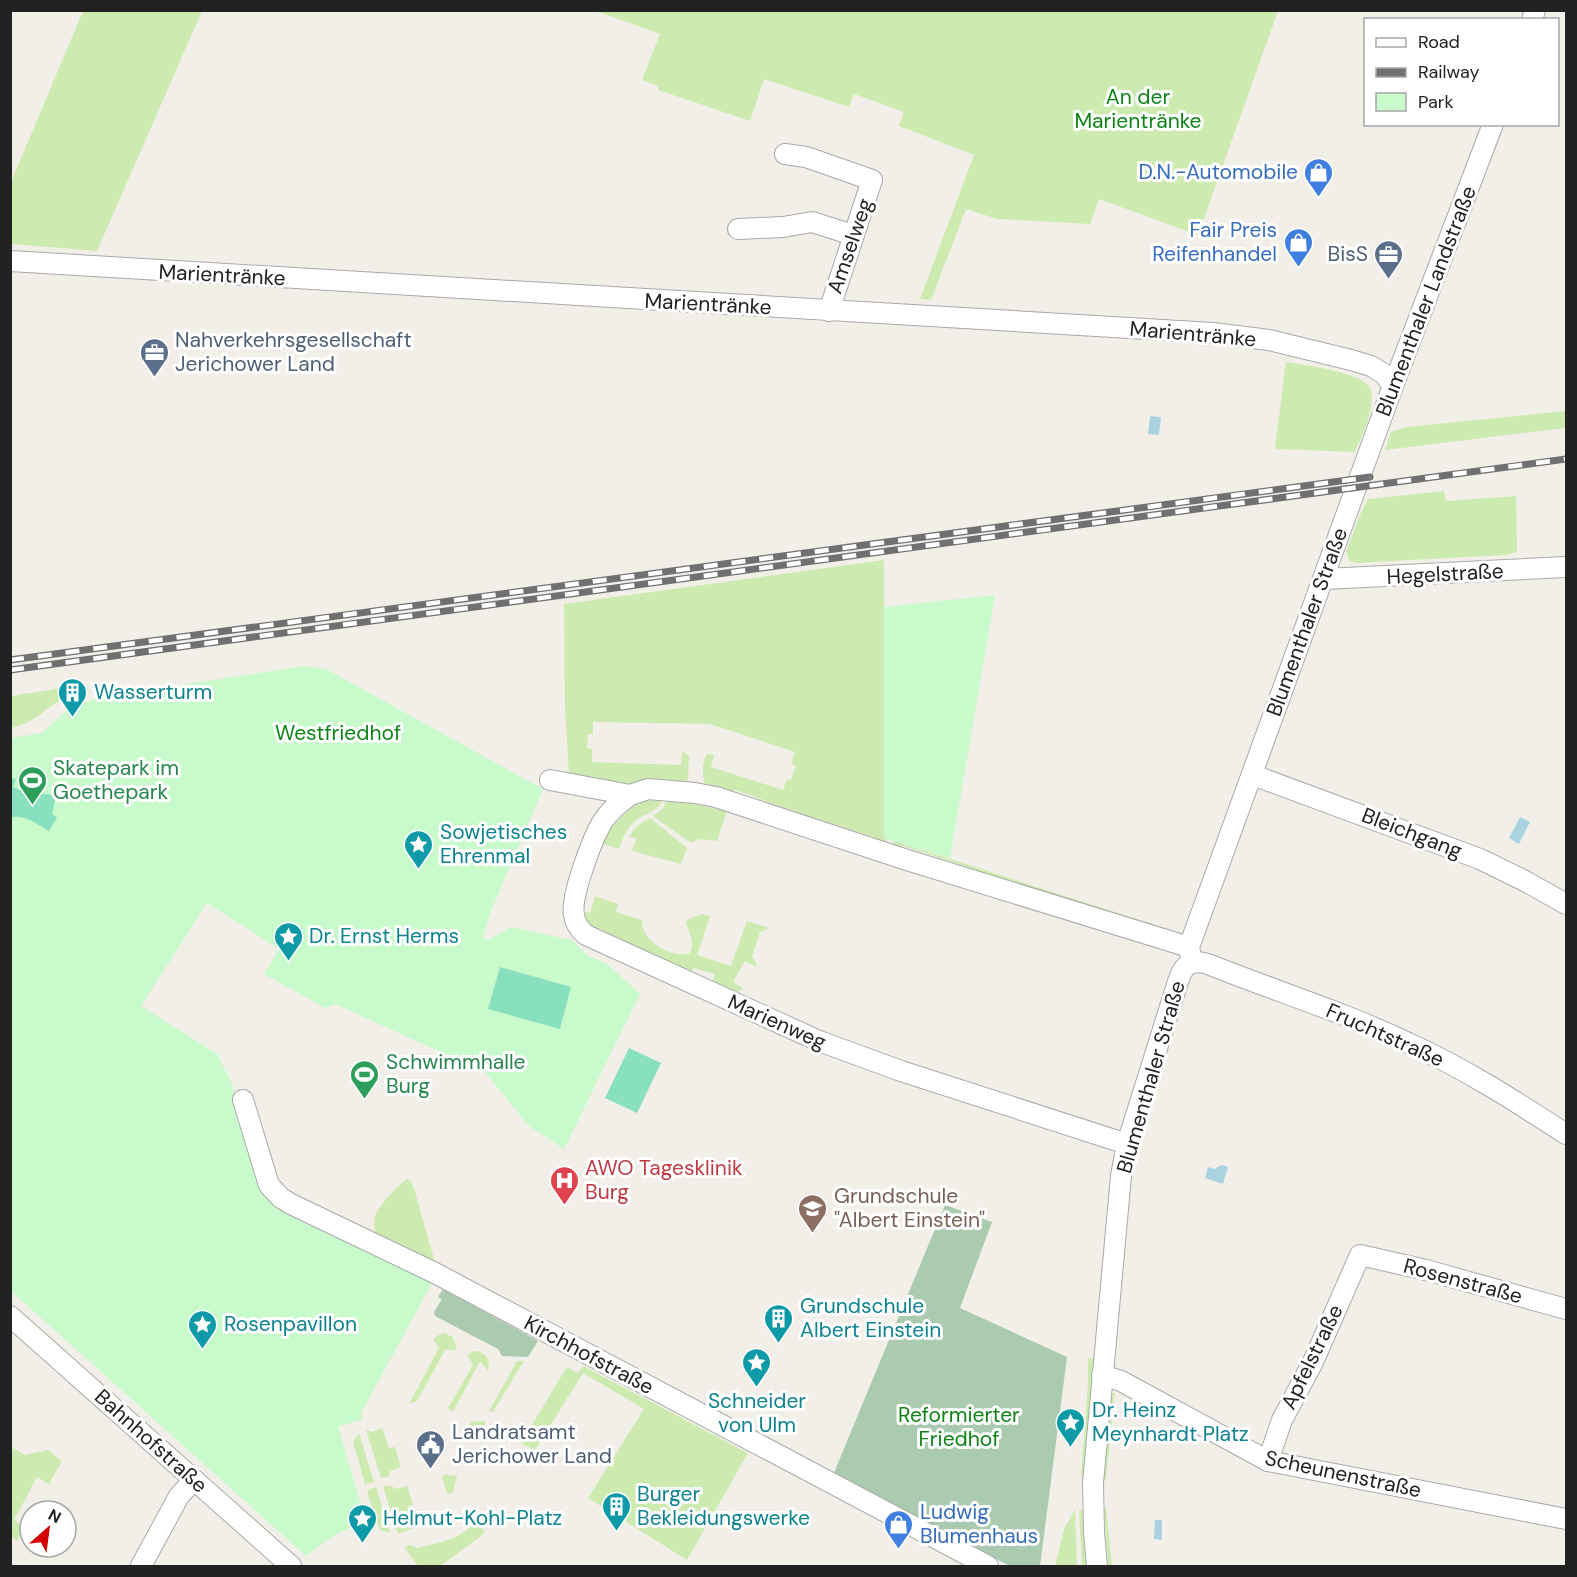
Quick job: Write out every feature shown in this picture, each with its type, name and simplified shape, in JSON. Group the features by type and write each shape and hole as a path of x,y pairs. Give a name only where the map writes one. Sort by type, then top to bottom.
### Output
{"street":[{"name":"Blumenthaler Landstraße","path":"1360,478 1492,126"},
{"name":"Amselweg","path":"785,154 806,157 872,180 829,311"},
{"path":"738,229 783,227 812,222 853,235"},
{"name":"Marientränke","path":"10,261 1236,335 1269,340 1371,366 1384,374 1393,386"},
{"name":"Blumenthaler Straße","path":"1097,1566 1092,1483 1117,1212 1127,1144 1181,972 1191,955 1360,478"},
{"name":"Hegelstraße","path":"1324,579 1566,567"},
{"name":"Bleichgang","path":"1253,775 1480,859 1566,904"},
{"path":"550,780 630,795 648,789 716,797 1191,955"},
{"name":"Marienweg","path":"630,795 611,811 603,822 591,848 575,896 574,915 586,935 819,1041 901,1071 1127,1144"},
{"name":"Fruchtstraße","path":"1191,955 1201,962 1407,1042 1495,1089 1566,1134"},
{"name":"Kirchhofstraße","path":"243,1100 269,1185 291,1204 443,1277 988,1566"},
{"name":"Rosenstraße","path":"1360,1254 1426,1270 1566,1310"},
{"name":"Apfelstraße","path":"1268,1461 1282,1420 1313,1362 1360,1254"},
{"name":"Bahnhofstraße","path":"10,1316 291,1566"},
{"name":"Scheunenstraße","path":"1101,1375 1123,1382 1268,1461 1566,1519"},
{"path":"141,1566 179,1496 194,1480"}],"green space":[{"path":"83,11 202,11 97,251 11,244 11,182"},
{"name":"An der Marientränke","path":"596,11 1278,11 1198,235 1099,199 1090,224 997,219 966,209 931,300 920,299 974,155 899,126 904,112 854,94 849,107 764,79 750,121 658,90 658,86 642,80 660,34"},
{"path":"1286,362 1345,374 1365,382 1370,388 1372,403 1365,429 1355,452 1275,449"},
{"path":"1566,411 1566,428 1385,450 1391,432 1407,427"},
{"path":"1444,491 1446,501 1516,496 1517,552 1506,555 1355,563 1350,561 1346,552 1368,499"},
{"path":"884,560 884,838 887,839 885,845 880,844 874,837 813,817 802,819 798,812 735,790 729,794 707,788 703,771 707,754 714,755 711,767 783,790 787,779 791,780 796,766 791,764 795,752 710,724 593,722 593,734 588,734 587,748 592,749 592,762 681,765 682,751 689,756 688,779 683,786 631,787 569,774 565,708 564,604"},
{"path":"995,595 950,858 884,838 884,607"},
{"name":"Westfriedhof","path":"304,666 326,669 543,789 491,911 482,938 489,940 511,927 572,940 588,956 606,963 640,994 564,1149 529,1126 485,1072 335,1004 325,1008 264,974 279,949 207,903 141,1006 217,1054 232,1084 259,1185 430,1278 432,1283 361,1413 363,1419 338,1427 366,1522 336,1534 306,1556 11,1291 11,738 42,733 69,708 97,698"},
{"path":"69,687 70,695 29,722 11,728 11,696"},
{"name":"Skatepark im Goethepark","path":"11,777 16,780 13,787 23,791 53,795 55,800 52,814 57,817 49,831 25,818 11,818"},
{"path":"641,800 662,801 657,808 631,825 619,849 601,843 619,820"},
{"path":"666,801 727,811 717,841 700,839 691,843 653,816 663,809"},
{"path":"650,818 687,848 681,864 632,851 636,839 629,836 637,826"},
{"path":"894,841 1168,929 1170,933 967,871 965,866 903,846 892,848"},
{"path":"595,896 618,904 616,912 642,920 646,935 659,947 675,954 690,953 692,941 687,920 701,914 710,916 697,955 731,966 747,921 769,928 760,932 752,957 757,964 756,967 745,961 733,982 743,988 733,996 710,986 715,974 693,968 690,976 590,928 580,911 590,913"},
{"path":"500,967 571,987 560,1029 488,1009"},
{"path":"629,1048 661,1063 637,1113 605,1098"},
{"path":"406,1179 410,1180 414,1188 435,1263 377,1240 375,1216 389,1196"},
{"name":"Reformierter Friedhof","path":"945,1205 992,1222 960,1308 1067,1357 1040,1566 1010,1566 833,1475"},
{"path":"443,1289 538,1341 528,1357 502,1356 498,1349 435,1316 434,1312 442,1299 438,1297"},
{"path":"444,1333 453,1337 457,1350 445,1350 417,1401 409,1404 439,1348 433,1339"},
{"path":"474,1351 487,1357 488,1371 480,1361 453,1412 448,1408 473,1365 467,1355"},
{"path":"1088,1358 1094,1359 1084,1477 1081,1477 1088,1384"},
{"path":"517,1361 524,1361 493,1412 489,1411"},
{"path":"583,1366 748,1453 687,1560 588,1498 644,1409 583,1373 535,1450 521,1443 567,1367 578,1373"},
{"path":"1115,1392 1106,1480 1102,1481 1111,1395"},
{"path":"471,1422 486,1423 476,1441 469,1432 469,1425"},
{"path":"382,1428 389,1448 395,1447 401,1467 390,1471 388,1477 381,1478 366,1430 372,1432"},
{"path":"359,1433 374,1482 365,1484 353,1442"},
{"path":"11,1447 25,1455 48,1450 62,1461 49,1484 37,1477 25,1499 18,1499 18,1513 14,1520 18,1523 18,1539 17,1541 11,1537"},
{"path":"448,1474 449,1476 457,1475 453,1492 447,1494 442,1476"},
{"path":"390,1485 396,1489 407,1486 413,1505 407,1507 413,1528 398,1534 383,1487"},
{"path":"376,1487 390,1533 380,1530 375,1519 367,1490"},
{"path":"1104,1507 1106,1507 1112,1566 1108,1566"},
{"path":"1075,1510 1077,1566 1055,1566 1064,1529"},
{"path":"1079,1510 1082,1510 1086,1566 1082,1566"},
{"path":"474,1522 485,1531 440,1566 418,1566 404,1547 410,1545 417,1548 448,1540 463,1533"}],"water":[{"path":"1150,416 1161,417 1159,435 1148,434"},
{"path":"1520,817 1530,822 1519,844 1509,838"},
{"path":"1222,1165 1228,1167 1223,1184 1205,1178 1208,1167 1214,1169"},
{"path":"1155,1520 1162,1520 1162,1540 1154,1539"}],"railway":[{"path":"10,670 1566,459"},
{"path":"10,660 1370,477"}],"place":[{"name":"D.N.-Automobile","path":"1319,198"},
{"name":"Fair Preis Reifenhandel","path":"1298,268"},
{"name":"BisS","path":"1389,280"},
{"name":"Nahverkehrsgesellschaft Jerichower Land","path":"154,378"},
{"name":"Wasserturm","path":"73,718"},
{"name":"Skatepark im Goethepark","path":"32,806"},
{"name":"Sowjetisches Ehrenmal","path":"419,870"},
{"name":"Dr. Ernst Herms","path":"288,962"},
{"name":"Schwimmhalle Burg","path":"365,1100"},
{"name":"AWO Tagesklinik Burg","path":"564,1206"},
{"name":"Grundschule \"Albert Einstein\"","path":"813,1234"},
{"name":"Grundschule Albert Einstein","path":"779,1344"},
{"name":"Rosenpavillon","path":"203,1350"},
{"name":"Schneider von Ulm","path":"757,1388"},
{"name":"Dr. Heinz Meynhardt Platz","path":"1071,1448"},
{"name":"Landratsamt Jerichower Land","path":"431,1470"},
{"name":"Burger Bekleidungswerke","path":"616,1532"},
{"name":"Helmut-Kohl-Platz","path":"362,1544"},
{"name":"Ludwig Blumenhaus","path":"899,1550"}]}
